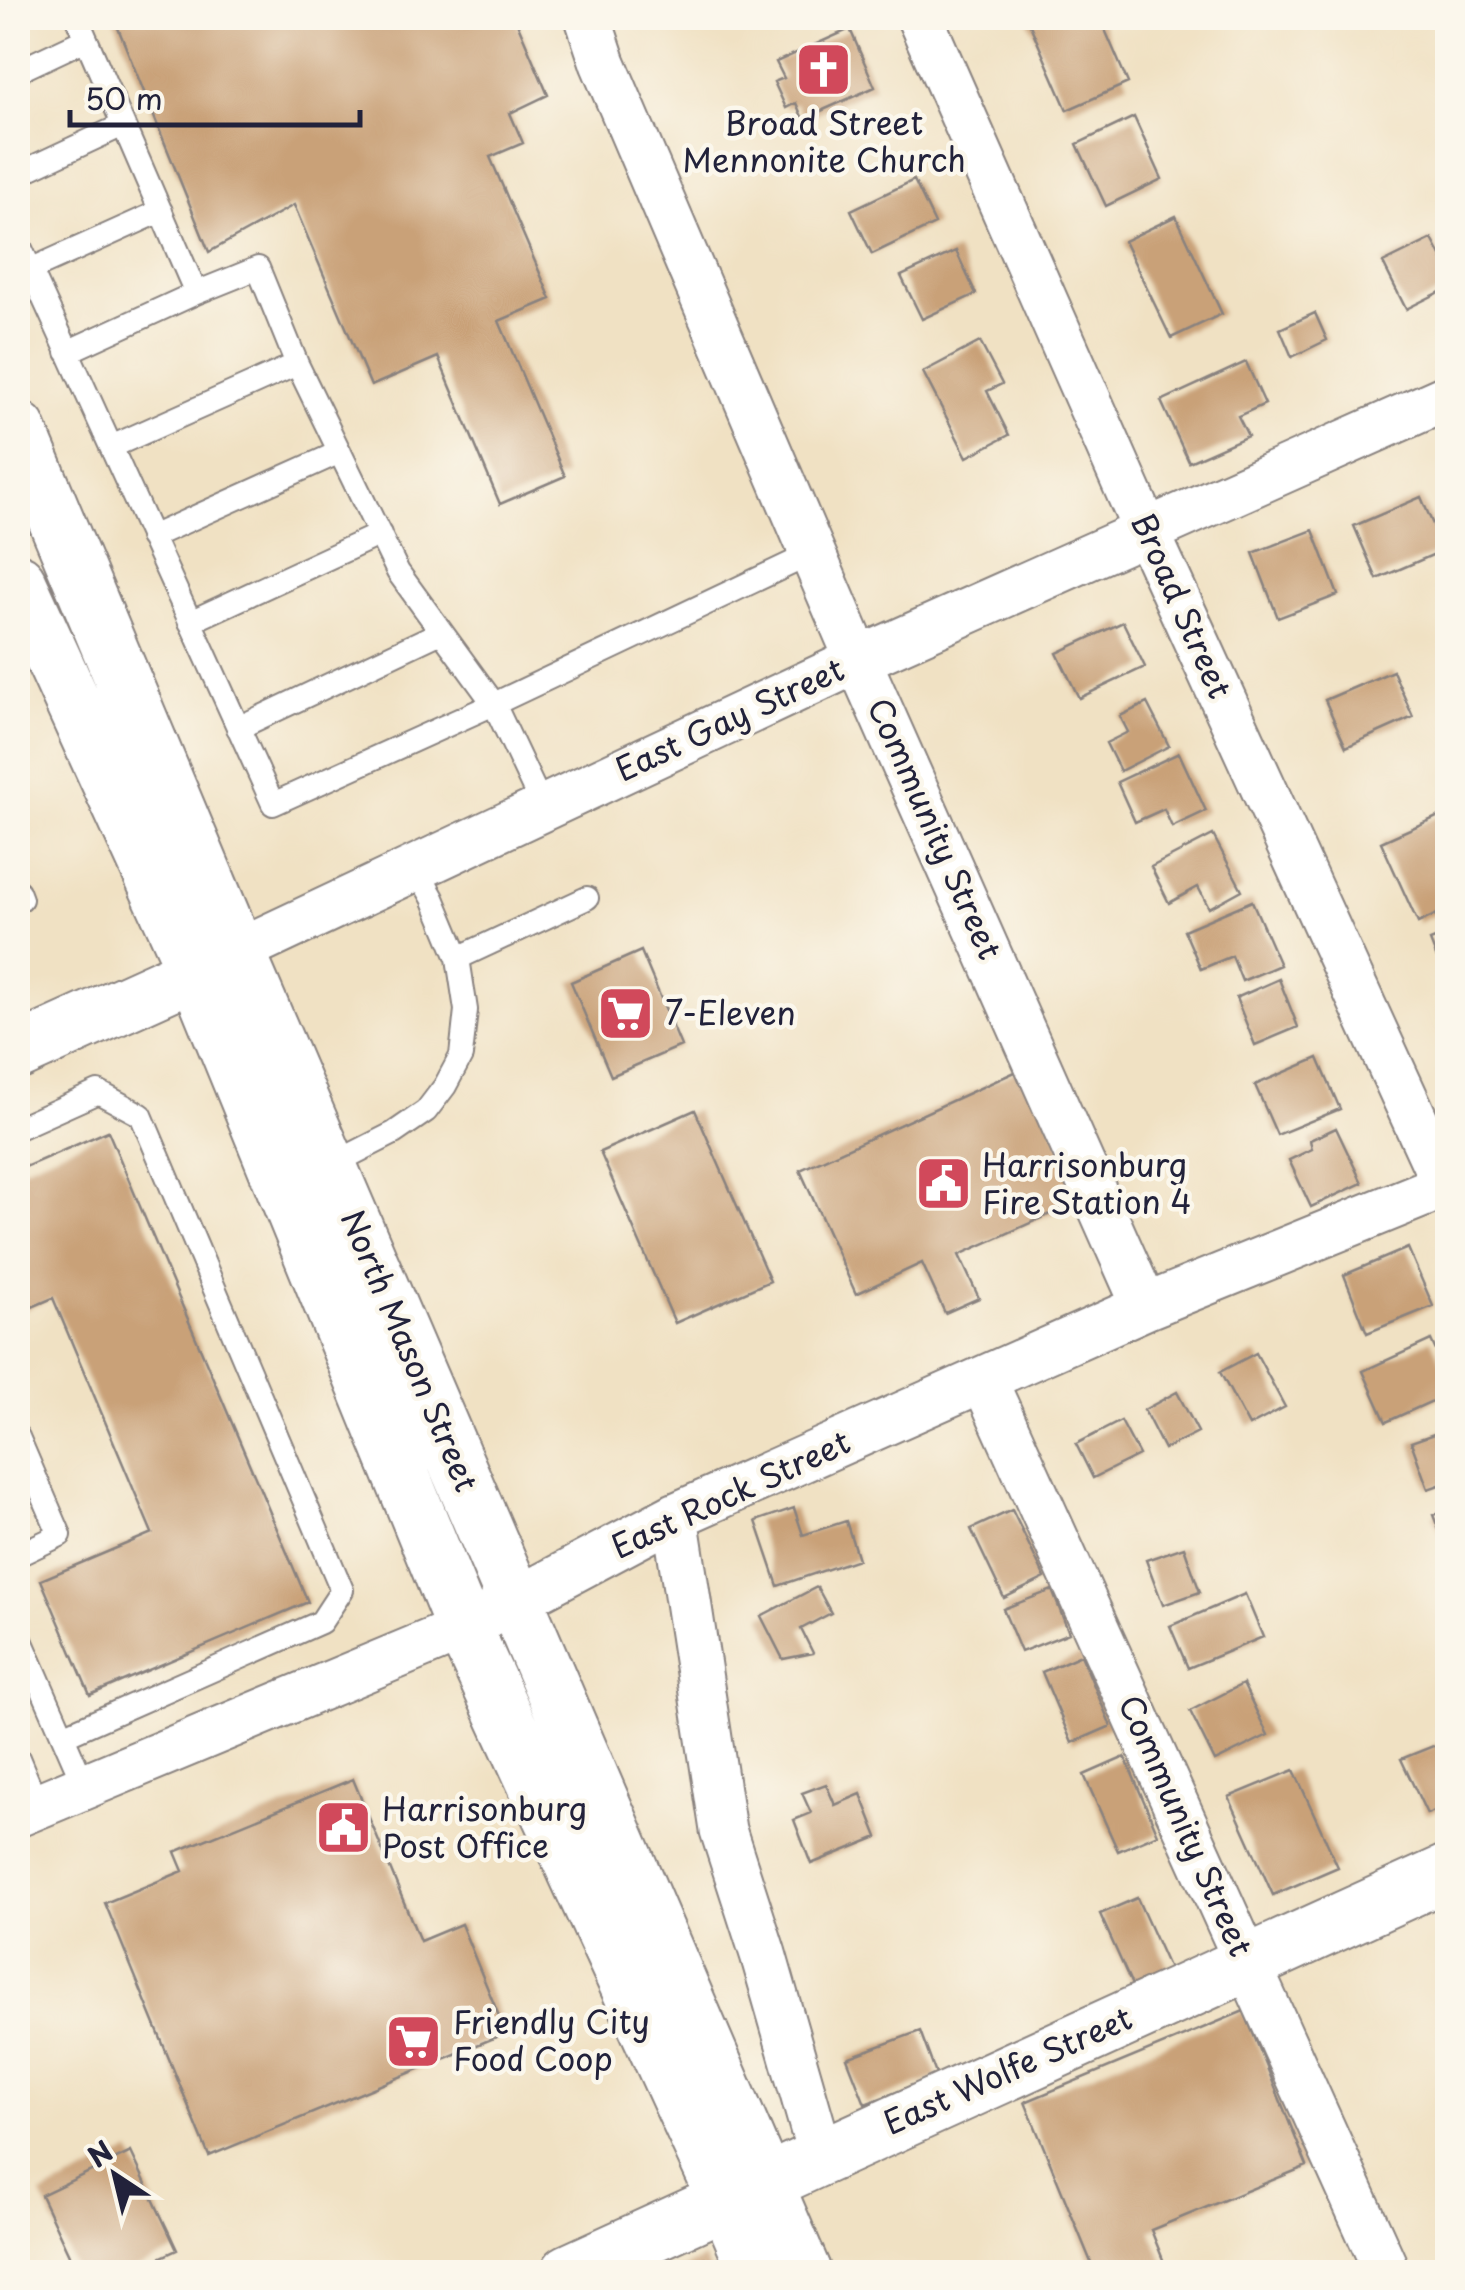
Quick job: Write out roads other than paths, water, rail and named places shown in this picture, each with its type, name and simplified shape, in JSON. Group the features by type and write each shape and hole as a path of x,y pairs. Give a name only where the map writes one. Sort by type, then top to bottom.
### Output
{"main road":[{"name":"North Mason Street","path":"18,428 464,1628 746,2192 803,2272"},
{"name":"North Mason Street","path":"18,582 329,1166 516,1600 746,2192 756,2272"},
{"name":"East Gay Street","path":"18,1052 217,962"},
{"name":"East Wolfe Street","path":"569,2272 631,2253 822,2156 1448,1872"}],"street":[{"name":"Community Street","path":"588,18 603,63 858,660 1145,1307"},
{"name":"Broad Street","path":"920,18 1147,533 1446,1187"},
{"name":"East Gay Street","path":"217,962 858,660 1448,397"},
{"name":"East Rock Street","path":"28,1810 464,1628 675,1516 1145,1307 1446,1187"},
{"name":"Community Street","path":"984,1380 1387,2272"},
{"path":"675,1516 722,1830 750,1908 822,2156"}],"lane":[{"path":"18,71 81,28 196,293"},
{"path":"18,174 123,125"},
{"path":"30,270 161,211"},
{"path":"18,242 273,804 812,553"},
{"path":"67,352 258,268 297,364 398,572 494,704 544,808"},
{"path":"111,448 297,364"},
{"path":"151,537 340,452"},
{"path":"190,622 380,534"},
{"path":"238,728 441,632"},
{"path":"329,1166 394,1133 426,1111 461,1056 466,1010 458,958 416,868"},
{"path":"18,891 18,900"},
{"path":"458,958 586,898"},
{"path":"18,1128 98,1092 141,1115 342,1590 322,1622 63,1736"},
{"path":"18,1437 60,1535 18,1555"},
{"path":"18,1633 86,1787"},
{"path":"18,1758 28,1810"}],"place":[{"name":"Broad Street Mennonite Church","path":"824,70"},
{"name":"7-Eleven","path":"626,1014"},
{"name":"Harrisonburg Fire Station 4","path":"943,1184"},
{"name":"Harrisonburg Post Office","path":"343,1828"},
{"name":"Friendly City Food Coop","path":"414,2041"}]}
